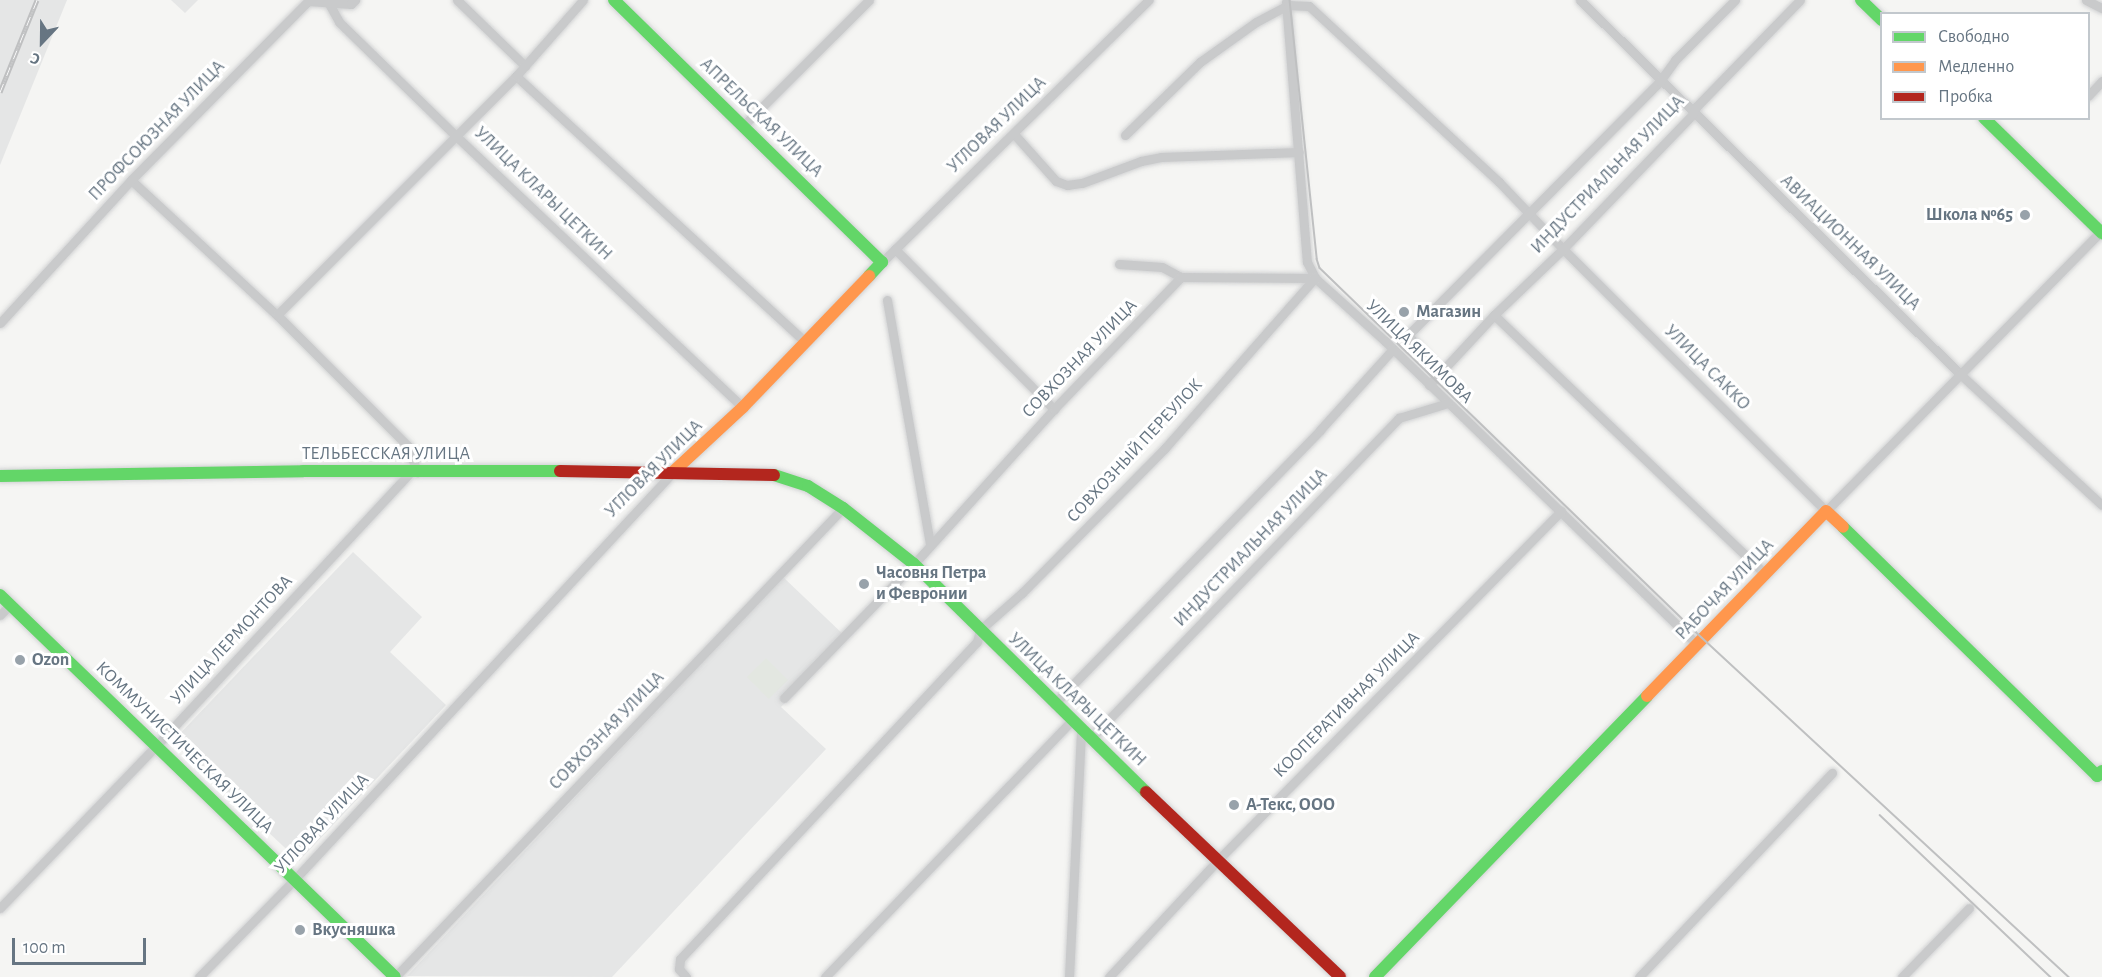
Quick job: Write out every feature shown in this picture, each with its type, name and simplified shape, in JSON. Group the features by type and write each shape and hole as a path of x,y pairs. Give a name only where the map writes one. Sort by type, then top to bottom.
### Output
{"street":[{"name":"ПРОФСОЮЗНАЯ УЛИЦА","path":"0,323 131,180 308,1 351,4 355,0"},
{"path":"457,0 525,66"},
{"path":"278,315 516,76 583,0"},
{"name":"АПРЕЛЬСКАЯ УЛИЦА","path":"614,0 882,262"},
{"path":"743,126 869,0"},
{"name":"УГЛОВАЯ УЛИЦА","path":"199,977 294,880 674,471 743,407 882,262 1149,0"},
{"name":"АВИАЦИОННАЯ УЛИЦА","path":"1580,0 1960,374 2102,505"},
{"name":"ИНДУСТРИАЛЬНАЯ УЛИЦА","path":"1440,373 1408,335 1660,81 1675,60 1735,0"},
{"name":"ИНДУСТРИАЛЬНАЯ УЛИЦА","path":"1429,384 1494,315 1563,249 1694,114 1696,107 1800,0"},
{"path":"1861,0 1880,19"},
{"path":"2086,0 2102,8"},
{"name":"УЛИЦА КЛАРЫ ЦЕТКИН","path":"328,1 339,22 456,136 743,407"},
{"path":"1125,135 1200,62 1287,2"},
{"name":"УЛИЦА ЯКИМОВА","path":"1287,2 1307,262 1315,278 1429,384 1697,644"},
{"name":"УЛИЦА САККО","path":"1287,2 1309,6 1317,12 1482,166 1826,512 2100,774"},
{"path":"516,76 804,341"},
{"path":"2090,94 2102,81"},
{"path":"1985,120 2101,231"},
{"path":"1014,134 1056,181 1067,185 1082,183 1142,161 1161,157 1299,153"},
{"path":"131,180 278,315 408,446 414,472"},
{"name":"РАБОЧАЯ УЛИЦА","path":"1375,977 2101,231"},
{"path":"896,249 1054,409"},
{"path":"1119,264 1162,267 1181,277 1315,278"},
{"name":"СОВХОЗНАЯ УЛИЦА","path":"783,698 914,565 930,544 1054,409 1181,277"},
{"name":"СОВХОЗНЫЙ ПЕРЕУЛОК","path":"686,977 679,969 680,959 979,636 1165,448 1315,278"},
{"path":"887,300 930,544"},
{"path":"1494,315 1765,574"},
{"name":"ИНДУСТРИАЛЬНАЯ УЛИЦА","path":"1054,704 1320,430 1393,350"},
{"name":"ИНДУСТРИАЛЬНАЯ УЛИЦА","path":"1090,739 1399,418 1448,403"},
{"name":"ТЕЛЬБЕССКАЯ УЛИЦА","path":"0,476 674,471 772,474"},
{"name":"УЛИЦА ЛЕРМОНТОВА","path":"0,908 414,472"},
{"name":"УЛИЦА КЛАРЫ ЦЕТКИН","path":"772,474 808,486 843,508 914,565 979,636 1054,704 1340,977"},
{"name":"СОВХОЗНАЯ УЛИЦА","path":"394,977 843,508"},
{"name":"КООПЕРАТИВНАЯ УЛИЦА","path":"1109,977 1217,861 1561,511"},
{"name":"КОММУНИСТИЧЕСКАЯ УЛИЦА","path":"0,595 394,977"},
{"path":"0,615 10,605"},
{"path":"825,977 1071,721"},
{"path":"1069,977 1081,730"},
{"path":"1640,977 1832,773"},
{"path":"1902,977 1969,908"}],"shaded area":[{"path":"0,0 67,0 0,165"},
{"path":"171,0 198,0 185,13"},
{"path":"353,552 422,617 390,652 446,705 299,861 172,742"},
{"path":"783,577 846,637 781,707 826,749 612,977 407,976"},
{"path":"766,658 788,680 769,699 747,677"}],"tram line":[{"path":"1290,0 1317,259 1320,268 1696,632 2069,977"},
{"path":"1880,815 2051,977"}],"railway":[{"path":"0,92 37,0"}],"traffic: fast":[{"path":"614,0 882,262 869,276"},
{"path":"1861,0 1880,18"},
{"path":"1986,120 2102,233"},
{"path":"0,476 303,471 560,471"},
{"path":"774,475 808,486 843,508 914,564 1146,792"},
{"path":"1843,527 2097,776 2102,771"},
{"path":"0,595 395,977"},
{"path":"1375,977 1647,696"}],"traffic: slow":[{"path":"674,471 743,407 869,276"},
{"path":"1647,696 1826,511 1843,527"}],"traffic: jam":[{"path":"560,471 774,475"},
{"path":"1146,792 1340,977"}],"place":[{"name":"Школа №65","path":"2025,215"},
{"name":"Магазин","path":"1404,312"},
{"name":"Часовня Петра и Февронии","path":"864,584"},
{"name":"Ozon","path":"20,660"},
{"name":"А-Текс, ООО","path":"1234,805"},
{"name":"Вкусняшка","path":"300,930"}]}
